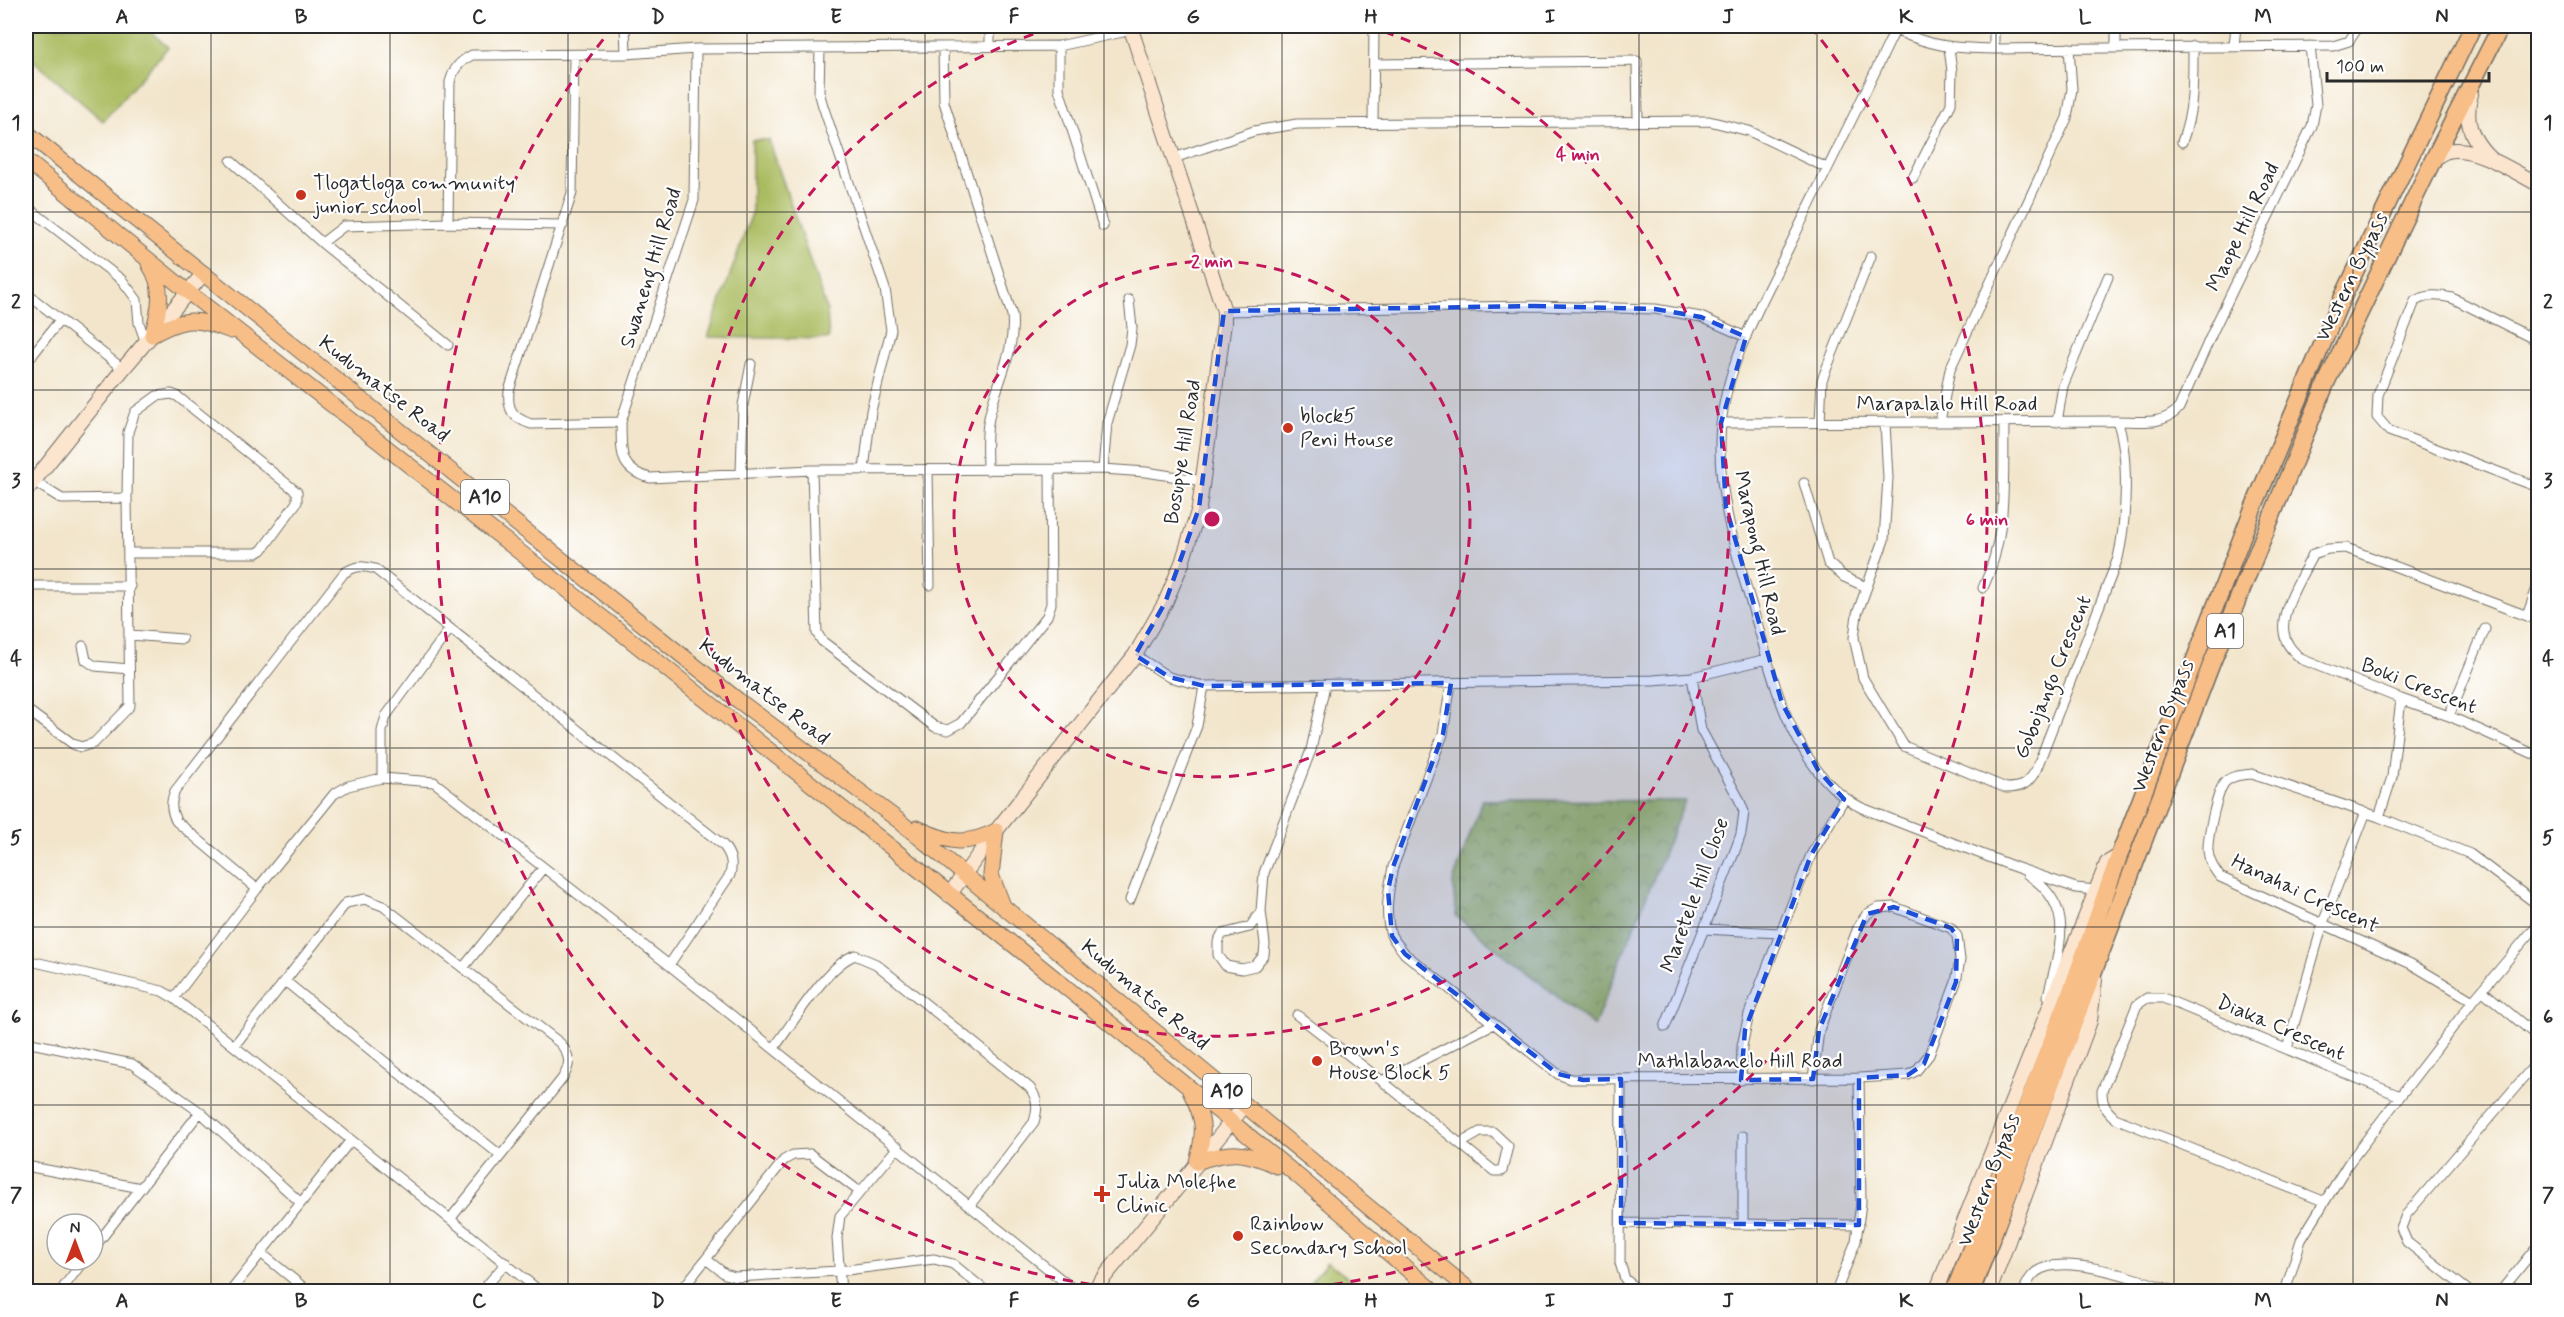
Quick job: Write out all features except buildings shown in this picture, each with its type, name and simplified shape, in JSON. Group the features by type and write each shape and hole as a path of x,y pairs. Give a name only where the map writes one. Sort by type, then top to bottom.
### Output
{"highway":[{"name":"Western Bypass","path":"1954,1292 2070,994 2119,856 2236,550 2309,375 2370,240 2473,26"},
{"name":"Western Bypass","path":"1971,1292 2211,665 2327,381 2433,160 2501,26"}],"main road":[{"name":"Kudumatse Road","path":"26,132 739,701 898,820 1472,1292"},
{"name":"Kudumatse Road","path":"26,160 188,292 1188,1086 1434,1292"},
{"path":"138,249 158,279 160,294 160,308 149,339"},
{"path":"149,339 175,322 192,319 230,330 255,343"},
{"path":"898,820 955,842 977,840 996,831"},
{"path":"996,831 991,875 1003,905"},
{"path":"1188,1086 1201,1113 1203,1126 1197,1162 1225,1153 1240,1153 1261,1158 1298,1176"}],"street":[{"path":"625,26 626,54"},
{"path":"990,26 990,46"},
{"path":"1373,123 1374,26"},
{"path":"1994,26 1994,49"},
{"path":"2116,26 2116,47"},
{"path":"2234,46 2236,26"},
{"path":"1896,28 1918,40 1949,48 1994,49 2343,44 2349,41 2359,26"},
{"path":"448,223 450,82 453,69 462,60 472,56 626,54 696,49 1059,46 1131,28"},
{"name":"Bosupye Hill Road","path":"949,895 996,831 1135,655 1165,603 1182,563 1199,508 1224,312 1131,28"},
{"name":"Marapong Hill Road","path":"1896,28 1746,337 1727,393 1721,423 1720,470 1726,507 1767,659 1793,730 1818,770 1844,799 2015,867 2076,888 2096,890"},
{"path":"1059,46 1059,89 1103,226"},
{"path":"2182,142 2193,98 2193,46"},
{"name":"Maope Hill Road","path":"2172,417 2179,408 2214,329 2312,126 2316,105 2310,46"},
{"path":"943,47 944,102 1008,298 1014,327 1010,353 989,417 987,470"},
{"path":"1913,178 1951,104 1952,80 1949,48"},
{"path":"1940,422 1950,369 2067,117 2072,89 2069,48"},
{"name":"Swaneng Hill Road","path":"621,422 694,200 696,49"},
{"path":"820,49 819,92 885,289 891,322 890,337 871,411 864,470"},
{"path":"574,55 574,180 563,225 509,391 508,402 511,412 519,420 531,424 621,422 625,464 639,475 650,478 812,470 1103,469 1146,472 1203,481"},
{"path":"1374,64 1637,61 1638,121"},
{"path":"2481,66 2467,116 2475,142 2493,161"},
{"path":"1174,158 1275,126 1373,123 1709,121 1749,131 1827,168"},
{"path":"2433,160 2443,152 2457,150 2493,161 2538,184"},
{"path":"231,161 322,243 447,345"},
{"path":"26,206 122,280 137,300 139,322 149,339"},
{"path":"322,243 344,226 448,223 563,225"},
{"path":"1820,423 1822,380 1871,256"},
{"path":"126,498 62,499 29,486 204,273"},
{"path":"2057,422 2063,386 2108,277"},
{"path":"26,292 123,369"},
{"path":"2538,341 2452,298 2436,295 2424,296 2415,301 2378,395 2377,417 2389,431 2538,487"},
{"path":"1103,469 1107,423 1130,345 1132,328 1129,300"},
{"path":"1224,312 1489,306 1655,309 1701,317 1746,337"},
{"path":"26,363 60,320"},
{"path":"741,473 743,405 752,364"},
{"path":"26,709 73,744 81,747 94,743 128,711 131,700 130,586 126,498 130,422 135,412 157,396 171,394 177,396 294,488 298,497 262,550 257,553 129,553"},
{"name":"Marapalalo Hill Road","path":"1721,423 2057,422 2162,420 2172,417"},
{"name":"Gobojango Crescent","path":"1866,587 1857,614 1854,638 1857,656 1863,678 1904,746 2006,788 2020,788 2029,781 2036,770 2079,665 2120,551 2124,530 2124,451 2117,421"},
{"path":"1983,588 1992,568 2001,535 2004,422"},
{"path":"1804,483 1828,563 1844,577 1866,587 1881,553 1886,528 1888,478 1885,423"},
{"path":"812,470 817,633 822,641 935,727 948,730 962,723 1047,616 1053,593 1050,470"},
{"path":"928,470 930,585"},
{"name":"Boki Crescent","path":"2527,616 2346,548 2328,549 2313,554 2284,616 2283,633 2289,647 2301,659 2449,716 2538,756"},
{"path":"256,889 176,821 171,801 175,791 344,573 353,567 363,565 375,569 728,851 733,865 730,875 669,965"},
{"path":"2538,585 2527,616 2538,620"},
{"path":"26,586 130,586"},
{"path":"2449,716 2485,629"},
{"path":"382,778 382,730 386,716 449,630"},
{"path":"130,635 182,639"},
{"path":"83,646 86,660 95,666 129,669"},
{"path":"1135,655 1169,677 1204,686 1568,682 1692,677 1767,659"},
{"name":"Maretele Hill Close","path":"1665,1027 1741,834 1744,812 1740,799 1701,730 1692,677"},
{"name":"Mathlabanelo Hill Road","path":"1451,683 1443,734 1393,867 1388,890 1388,915 1392,936 1405,954 1558,1074 1584,1080 1858,1078 1908,1075 1916,1071 1929,1056 1956,982 1959,945 1957,936 1951,928 1894,907 1878,908 1867,914 1859,925 1820,1030 1813,1078"},
{"path":"1261,911 1250,927 1222,934 1218,942 1218,955 1226,966 1242,969 1255,966 1264,955 1261,911 1264,873 1311,750 1325,685"},
{"path":"1130,900 1197,726 1204,686"},
{"path":"2379,817 2392,777 2401,699"},
{"name":"Hanahai Crescent","path":"2366,813 2252,774 2238,775 2225,782 2217,800 2208,849 2211,865 2220,877 2411,964 2473,1001"},
{"path":"174,998 256,889 334,794 348,786 382,778 434,782 774,1048 1077,1292"},
{"path":"1741,1080 1745,1030 1779,933 1822,832 1844,799"},
{"path":"2287,1049 2323,923 2366,813 2470,854 2538,905"},
{"path":"1935,1292 2096,890 2107,864 2119,856"},
{"path":"2015,867 2037,882 2049,894 2061,916 2060,942 2044,1016"},
{"path":"463,968 543,868"},
{"path":"234,1046 346,903 357,899 372,900 383,906 560,1044 569,1058 569,1069 451,1218"},
{"path":"2285,1292 2301,1240 2348,1164 2473,1001 2538,924"},
{"path":"1704,929 1779,933"},
{"path":"774,1048 831,971 844,959 855,955 864,957 884,971 1030,1088 1035,1096 1038,1110 1034,1122 970,1205"},
{"path":"26,960 162,991 174,998 541,1292"},
{"path":"1989,1292 2090,1022 2096,969"},
{"path":"285,981 500,1155"},
{"path":"2483,991 2538,1037"},
{"name":"Diaka Crescent","path":"2323,1202 2115,1118 2102,1103 2102,1091 2137,1005 2147,998 2163,998 2400,1096"},
{"path":"1296,1015 1461,1143 1494,1172 1502,1171 1508,1146 1493,1131 1480,1132 1461,1143"},
{"path":"1382,1081 1492,1024"},
{"path":"26,1042 132,1064 200,1112 300,1202"},
{"path":"2470,1292 2407,1242 2401,1228 2406,1215 2538,1060"},
{"path":"1836,1292 1856,1241 1862,1203 1858,1078"},
{"path":"1621,1079 1620,1263 1625,1279 1640,1292"},
{"path":"1092,1292 1245,1105"},
{"path":"105,1234 200,1112"},
{"path":"1743,1136 1743,1224"},
{"path":"230,1292 351,1140"},
{"path":"841,1292 837,1238 840,1216 898,1148"},
{"path":"680,1292 784,1160 793,1155 810,1154 860,1192"},
{"path":"26,1166 141,1188"},
{"path":"1621,1224 1859,1225"},
{"path":"2500,1292 2538,1245"},
{"path":"261,1253 309,1292"},
{"path":"706,1258 724,1274 735,1277 839,1271 934,1258 953,1264 987,1292"},
{"path":"481,1292 506,1263"},
{"path":"2024,1292 2027,1283 2036,1272 2063,1264 2079,1266 2177,1292"},
{"path":"60,1292 75,1272"}],"highlighted area":[{"path":"1534,306 1655,309 1701,317 1746,337 1721,423 1726,507 1782,703 1818,770 1844,799 1811,855 1745,1030 1741,1080 1813,1079 1819,1030 1867,914 1894,907 1951,928 1957,936 1956,982 1924,1064 1908,1075 1859,1078 1859,1225 1621,1223 1621,1079 1583,1080 1558,1074 1405,954 1392,936 1388,890 1393,867 1443,734 1451,683 1204,686 1169,677 1135,655 1165,603 1199,508 1224,311"}],"green space":[{"path":"26,26 144,26 168,47 103,121 26,54"},
{"path":"752,140 769,140 827,311 829,339 708,337 752,213"},
{"path":"1482,800 1685,801 1594,1026 1456,916 1453,882"},
{"path":"1327,1262 1366,1291 1303,1291"}],"place":[{"name":"Tlogatloga community junior school","path":"301,195"},
{"name":"block5 Peni House","path":"1288,428"},
{"name":"Brown's House Block 5","path":"1317,1061"},
{"name":"Julia Molefhe Clinic","path":"1102,1194"},
{"name":"Rainbow Secondary School","path":"1238,1236"}]}
